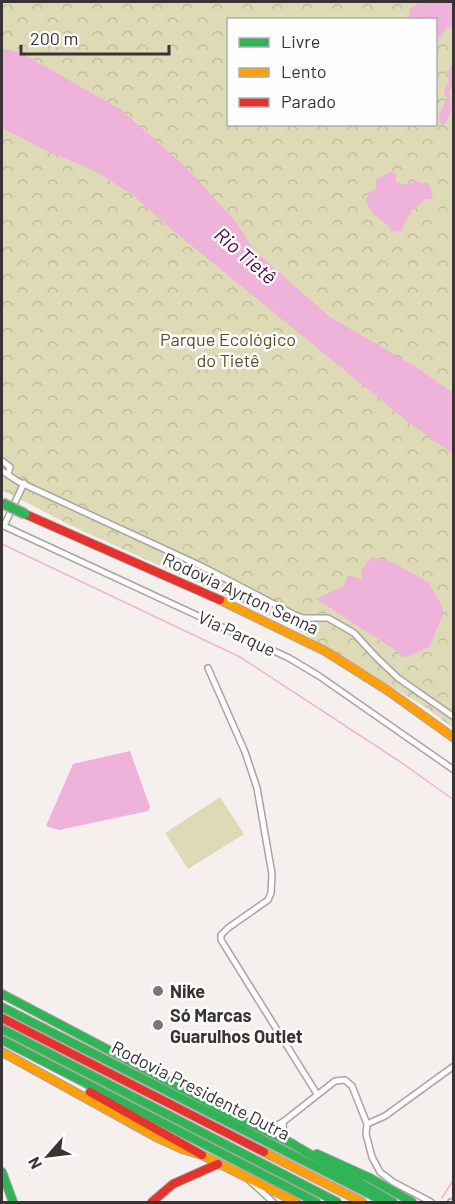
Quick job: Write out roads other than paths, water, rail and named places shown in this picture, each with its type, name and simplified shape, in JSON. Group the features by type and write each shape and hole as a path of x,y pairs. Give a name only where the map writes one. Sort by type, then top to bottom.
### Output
{"main road":[{"name":"Rodovia Ayrton Senna","path":"2,503 260,618 326,651 387,690 453,738"},
{"path":"2,994 265,1131 370,1178 412,1203"},
{"name":"Rodovia Presidente Dutra","path":"2,1007 381,1201"},
{"name":"Rodovia Presidente Dutra","path":"2,1018 362,1203"},
{"name":"Rodovia Presidente Dutra","path":"2,1029 337,1203"},
{"path":"2,1040 316,1203"},
{"path":"2,1052 158,1138 202,1155"},
{"path":"84,1082 91,1093 218,1164 296,1203"},
{"path":"286,1141 393,1203"},
{"path":"152,1203 173,1184 218,1164"},
{"path":"2,1172 14,1203"}],"street":[{"path":"2,461 9,465 8,474"},
{"path":"2,471 201,566 295,615 310,618 322,617 340,624 358,636 398,678 453,717"},
{"name":"Via Parque","path":"24,483 4,526 290,658 453,770"},
{"path":"208,668 245,752 258,788 272,874 271,893 268,900 228,928 221,935 221,940 316,1094"},
{"path":"368,1124 385,1116 453,1066"},
{"path":"265,1131 283,1122 334,1081 349,1082 368,1124 366,1134 372,1157 380,1172 431,1203"},
{"path":"283,1122 286,1141"},
{"path":"249,1179 273,1203"},
{"path":"424,1199 438,1203"}],"water":[{"path":"420,2 453,2 453,28 446,27 441,38 438,37 437,40 437,18 409,18 409,10"},
{"path":"453,45 453,87 449,91 451,105 447,120 443,125 439,116 447,98 444,93 449,83 447,73 452,65"},
{"name":"Rio Tietê","path":"2,48 21,53 120,109 187,168 235,221 254,250 330,317 416,367 453,393 453,454 403,418 170,228 133,195 93,170 49,152 2,128"},
{"path":"390,171 396,174 396,181 403,185 415,180 428,183 432,193 432,199 424,199 410,211 411,214 401,231 391,232 389,226 373,214 365,200 376,188 375,182"},
{"path":"371,557 394,563 428,582 444,613 429,647 406,657 316,599 344,586 348,575 362,580 361,571"},
{"path":"130,751 150,807 148,811 59,830 46,826 73,764"}],"waterway":[{"path":"2,544 240,657 399,761 454,800"},
{"path":"442,1198 454,1179"}],"place":[{"name":"Nike","path":"158,991"},
{"name":"Só Marcas Guarulhos Outlet","path":"158,1025"}],"park label":[{"name":"Parque Ecológico do Tietê","path":"228,349"}]}
